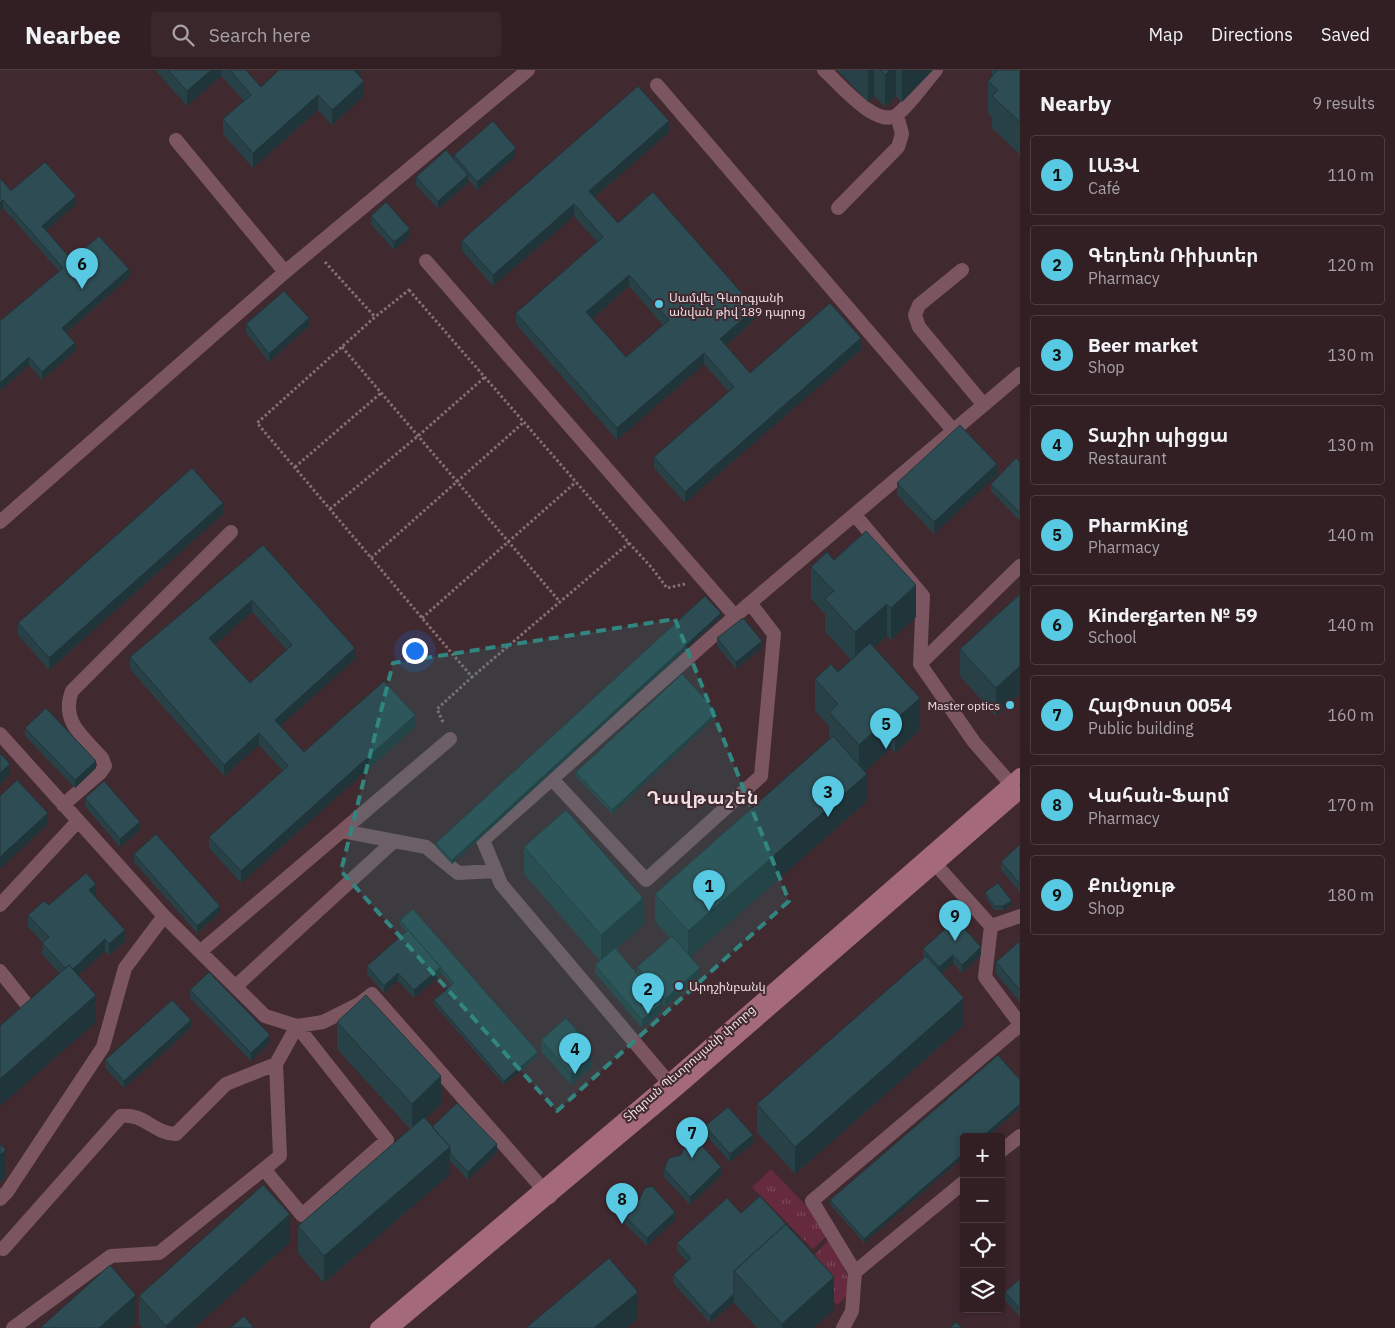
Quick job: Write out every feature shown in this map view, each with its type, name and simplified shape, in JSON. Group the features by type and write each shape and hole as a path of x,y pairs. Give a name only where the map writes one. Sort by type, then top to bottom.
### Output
{"main road":[{"name":"Տիգրան Պետրոսյանի փողոց","path":"672,1086 928,856 1017,783"},
{"name":"Տիգրան Պետրոսյանի փողոց","path":"392,1328 672,1086 937,866 1017,783"},
{"name":"Տիգրան Պետրոսյանի փողոց","path":"377,1328 546,1193"}],"lane":[{"path":"0,522 285,272 528,70"},
{"path":"824,70 874,115 885,118 897,115 936,70"},
{"path":"657,85 952,429"},
{"path":"838,208 898,147 902,134 897,115"},
{"path":"176,140 285,272"},
{"path":"426,261 735,616"},
{"path":"962,270 919,305 915,315 919,327 983,404"},
{"path":"672,1086 501,884 483,840 735,616 855,515 952,429 1020,374"},
{"path":"855,515 923,596 920,664 974,742 1017,783"},
{"path":"64,805 105,766 102,758 71,722 68,713 68,702 72,692 232,532"},
{"path":"920,664 1020,566"},
{"path":"551,778 646,880 761,776 774,634 750,603"},
{"path":"0,734 164,916 265,1016 297,1026 323,1022 359,1004 372,994 546,1193"},
{"path":"201,952 450,739"},
{"path":"0,905 78,821"},
{"path":"342,831 426,847 458,873 496,871"},
{"path":"236,986 394,841"},
{"path":"843,1328 852,1311 855,1272 812,1201 1020,1025 985,977 991,926 928,856"},
{"path":"0,1199 7,1192 103,1047 125,968 164,916"},
{"path":"991,926 1020,916"},
{"path":"0,971 28,1006"},
{"path":"13,1328 111,1256 159,1253 280,1156 276,1064 297,1026"},
{"path":"264,1169 302,1215 387,1140 297,1026"},
{"path":"3,1249 121,1116 134,1115 161,1132 176,1134 226,1084 276,1064"},
{"path":"1005,1148 1020,1136"},
{"path":"855,1272 960,1185"}],"path":[{"path":"313,249 375,317"},
{"path":"472,677 257,422 375,317 410,290 652,568 667,588 703,580"},
{"path":"342,347 560,602"},
{"path":"330,509 485,377"},
{"path":"295,467 381,392"},
{"path":"371,558 524,422"},
{"path":"422,618 576,482"},
{"path":"450,739 437,708 629,543"}],"highlighted area":[{"path":"675,619 789,901 557,1111 341,871 393,663"}],"green space":[{"path":"771,1169 831,1232 813,1249 752,1187"},
{"path":"833,1235 837,1240 851,1292 837,1305 796,1263 811,1259"}],"building":[{"path":"168,70 211,70 187,91"},
{"path":"230,70 246,70 261,87 279,70 354,70 364,81 332,110 318,95 253,153 223,119 251,95"},
{"path":"880,70 890,70 885,75"},
{"path":"997,70 1020,70 1020,122 992,96 998,90 988,81"},
{"path":"638,86 669,121 589,191 618,223 653,192 755,308 720,339 750,373 830,303 861,338 685,492 654,457 734,387 704,353 617,428 516,313 603,237 574,204 493,275 462,240","holes":["629,275 669,320 626,357 586,312"]},
{"path":"493,121 516,148 477,182 454,155"},
{"path":"446,150 468,175 438,201 416,177"},
{"path":"45,162 76,196 42,226 72,260 99,236 129,269 62,328 75,343 42,372 29,357 0,383 0,321 63,268 3,200 0,203 0,178 11,191"},
{"path":"386,202 410,229 394,242 371,216"},
{"path":"284,291 309,318 269,354 246,324"},
{"path":"960,425 997,464 934,522 897,483"},
{"path":"1016,458 1020,462 1020,513 991,484"},
{"path":"192,468 223,503 49,658 18,623"},
{"path":"866,531 916,585 891,608 887,604 855,632 825,599 834,591 811,567 827,552 834,560"},
{"path":"263,545 355,648 275,720 304,752 384,681 415,715 241,871 209,837 288,766 259,733 224,765 130,657","holes":["252,600 292,645 250,683 209,638"]},
{"path":"1020,594 1020,666 996,688 960,649"},
{"path":"705,596 721,613 452,860 436,843"},
{"path":"743,618 762,641 736,662 717,638"},
{"path":"870,643 920,698 895,720 891,716 859,745 829,712 838,704 815,679 831,664 838,672"},
{"path":"682,674 717,712 612,810 576,772"},
{"path":"46,708 96,761 75,780 25,728"},
{"path":"833,736 867,774 688,931 655,894"},
{"path":"0,753 10,764 0,773"},
{"path":"17,780 48,813 0,857 0,796"},
{"path":"104,781 140,822 120,839 85,798"},
{"path":"566,810 643,898 601,935 524,847"},
{"path":"156,834 220,906 197,926 134,854"},
{"path":"1020,844 1020,884 1001,862"},
{"path":"86,873 96,884 89,890 125,930 109,944 105,939 73,969 69,965 65,968 42,943 49,937 28,915 44,901 49,905"},
{"path":"998,883 1012,901 1003,906 994,906 985,892"},
{"path":"413,909 538,1052 504,1081 434,1000 454,983 400,920"},
{"path":"956,919 981,947 962,965 953,955 939,967 923,949"},
{"path":"408,930 441,967 414,990 398,973 384,986 367,966"},
{"path":"672,936 700,968 665,999 637,967"},
{"path":"1020,941 1020,990 996,962"},
{"path":"615,948 662,1003 642,1020 595,965"},
{"path":"926,956 964,998 795,1147 757,1104"},
{"path":"69,965 96,995 0,1079 0,1026"},
{"path":"209,972 270,1035 251,1053 190,990"},
{"path":"366,995 441,1076 412,1104 337,1022"},
{"path":"172,1000 191,1020 124,1081 105,1060"},
{"path":"566,1018 590,1046 585,1050 591,1057 571,1074 541,1040"},
{"path":"998,1055 1020,1080 1020,1104 987,1133 960,1133 960,1156 864,1239 830,1200"},
{"path":"457,1103 497,1144 468,1172 450,1153 450,1147 432,1127"},
{"path":"728,1107 753,1135 730,1154 705,1126"},
{"path":"424,1117 450,1147 324,1256 298,1226"},
{"path":"695,1138 721,1167 690,1197 664,1169 669,1158 681,1155 685,1145"},
{"path":"0,1144 6,1150 0,1155"},
{"path":"263,1185 290,1214 166,1326 139,1296"},
{"path":"652,1186 675,1212 647,1238 622,1213 628,1203 639,1200 645,1188"},
{"path":"760,1196 786,1224 734,1271 734,1294 710,1316 673,1275 691,1258 677,1243 727,1198 741,1213"},
{"path":"786,1224 834,1277 782,1324 734,1271"},
{"path":"609,1258 638,1292 594,1328 526,1328"},
{"path":"110,1265 136,1295 99,1328 40,1328"},
{"path":"1020,1279 1020,1309 1005,1292"},
{"path":"244,1316 254,1328 230,1328"},
{"path":"956,1322 962,1328 950,1328"}],"place":[{"name":"Kindergarten № 59","path":"82,289"},
{"name":"Սամվել Գևորգյանի անվան թիվ 189 դպրոց","path":"659,304"},
{"name":"Master optics","path":"1010,705"},
{"name":"PharmKing","path":"886,749"},
{"name":"Beer market","path":"828,817"},
{"name":"ԼԱՅՎ","path":"709,911"},
{"name":"Քունջութ","path":"955,941"},
{"name":"Արդշինբանկ","path":"679,986"},
{"name":"Գեդեոն Ռիխտեր","path":"648,1014"},
{"name":"Տաշիր պիցցա","path":"575,1074"},
{"name":"ՀայՓոստ 0054","path":"692,1158"},
{"name":"Վահան-Ֆարմ","path":"622,1224"}],"district":[{"name":"Դավթաշեն","path":"703,797"}]}
